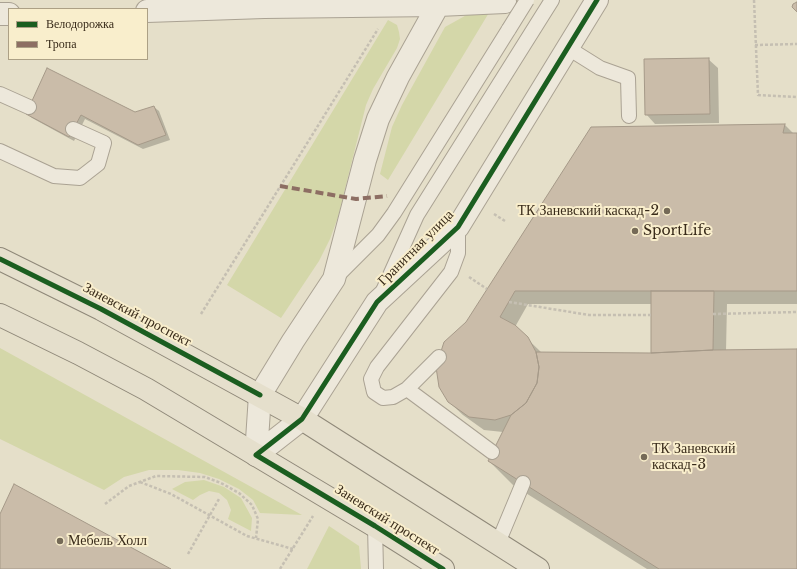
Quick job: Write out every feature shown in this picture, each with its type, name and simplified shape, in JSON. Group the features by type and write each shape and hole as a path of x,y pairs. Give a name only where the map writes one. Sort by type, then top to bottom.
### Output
{"main road":[{"name":"Заневский проспект","path":"0,259 101,309 302,419 538,569"},
{"name":"Заневский проспект","path":"0,315 78,353 146,389 375,526 443,569"}],"street":[{"name":"Гранитная улица","path":"256,455 302,419 377,302 458,226 597,0"},
{"path":"148,10 392,6 439,3 505,2"},
{"path":"256,455 260,395 293,341 334,279 365,160 378,119 398,76 439,3"}],"lane":[{"path":"334,279 378,235 394,213 527,0"},
{"path":"377,302 421,208 552,0"},
{"path":"568,48 600,68 628,78 629,116"},
{"path":"0,94 29,107"},
{"path":"0,151 54,176 80,178 98,164 104,143 73,129"},
{"path":"394,213 414,222"},
{"path":"439,358 407,389 394,397 383,398 374,392 371,379 377,367 451,272 458,253 458,226"},
{"path":"407,389 492,452"},
{"path":"498,543 523,483"},
{"path":"375,526 376,569"}],"path":[{"path":"754,0 758,95 797,97"},
{"path":"201,314 392,6"},
{"path":"755,45 797,44"},
{"path":"469,277 487,289"},
{"path":"509,302 589,315 651,315"},
{"path":"714,314 797,312"},
{"path":"106,504 129,486 156,476 205,477 240,493 252,505 258,520 256,538"},
{"path":"140,482 171,494 247,536 293,549"},
{"path":"188,554 219,499"},
{"path":"280,569 314,514"}],"green space":[{"path":"490,11 388,180 380,174 392,127 402,105 445,27 472,12"},
{"path":"388,20 397,25 400,39 397,48 373,89 366,105 338,217 330,239 319,261 281,318 227,285"},
{"path":"0,348 302,515 260,513 253,500 239,489 219,479 200,473 178,470 149,470 124,477 104,490 0,439"},
{"path":"204,480 224,487 241,498 252,518 251,531 228,519 231,510 227,500 219,493 209,491 193,500 172,489 185,482"},
{"path":"329,526 359,546 361,569 307,569"}],"building":[{"path":"797,2 797,12 792,7 793,4"},
{"path":"709,58 710,114 645,115 644,59"},
{"path":"47,68 135,112 154,106 166,135 138,145 81,115 69,137 26,114"},
{"name":"ТК Заневский каскад-2","path":"785,124 783,133 797,133 797,291 515,291 500,317 515,325 528,337 536,352 539,367 537,383 526,403 511,415 495,420 469,417 448,402 439,387 436,367 444,342 466,322 591,127"},
{"path":"651,291 714,291 713,350 651,353"},
{"name":"ТК Заневский каскад-3","path":"797,349 797,569 659,569 488,461 511,415 526,403 537,383 539,367 536,352 651,353 713,350"},
{"name":"Мебель Холл","path":"14,484 171,569 0,569 0,514"}],"marked path":[{"path":"280,186 356,199 387,196"}],"cycle path":[{"path":"443,569 375,526 256,455 302,419 377,302 458,227 597,0"},
{"path":"0,259 101,309 260,395"}],"place":[{"name":"ТК Заневский каскад-2","path":"667,211"},
{"name":"SportLife","path":"635,231"},
{"name":"ТК Заневский каскад-3","path":"644,457"},
{"name":"Мебель Холл","path":"60,541"}]}
